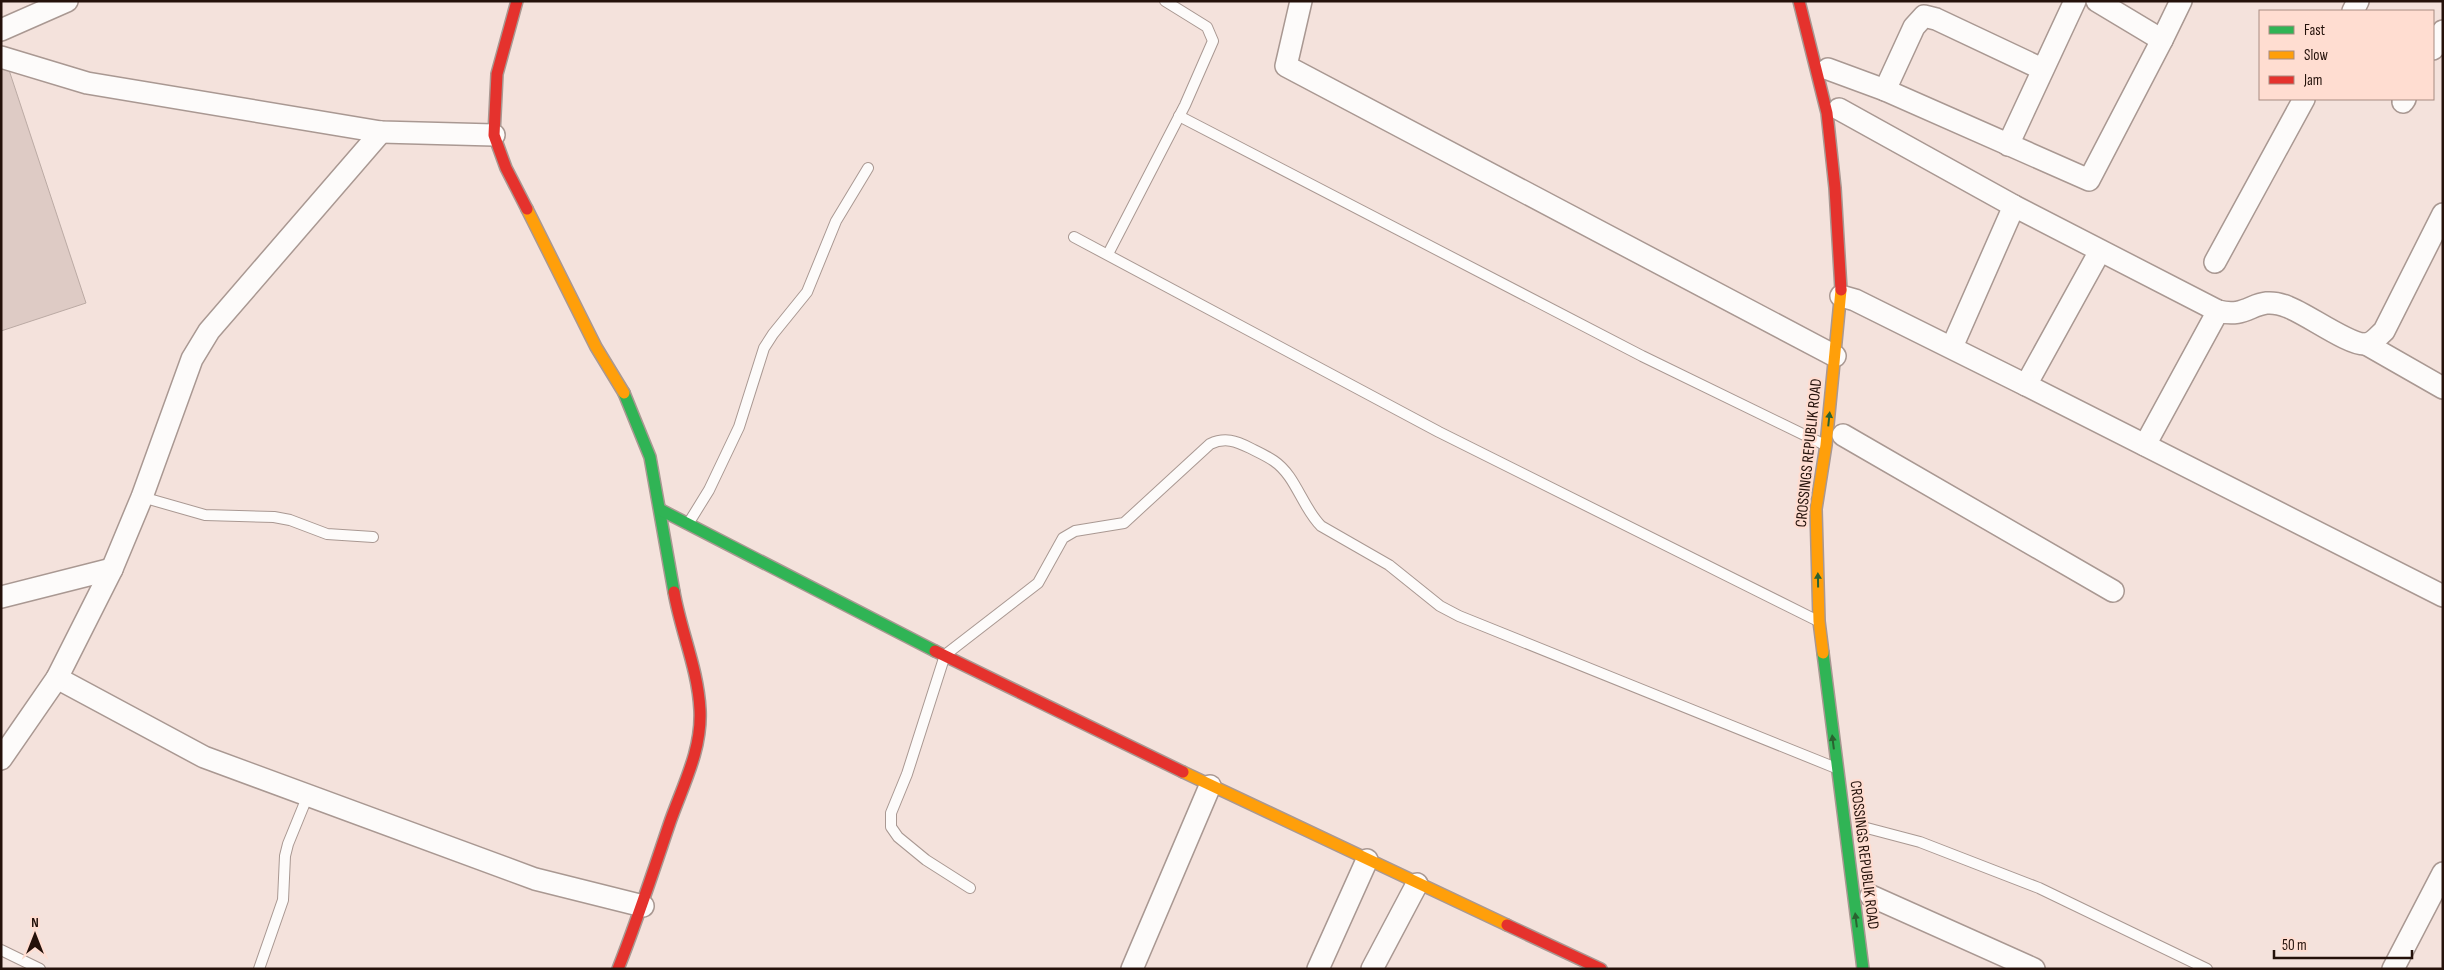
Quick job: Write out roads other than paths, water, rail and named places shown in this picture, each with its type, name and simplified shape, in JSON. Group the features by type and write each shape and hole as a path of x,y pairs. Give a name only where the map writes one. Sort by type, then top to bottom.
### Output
{"street":[{"path":"1,30 67,1"},
{"path":"517,1 497,74 494,135 506,168 592,338 628,400 650,457 661,510 675,600 696,677 700,711 698,746 670,822 643,906 618,969"},
{"path":"1301,1 1286,66 1835,356"},
{"name":"CROSSINGS REPUBLIK ROAD","path":"1799,1 1827,114 1835,188 1851,299 1835,356 1838,439 1816,509 1819,621 1863,969"},
{"path":"2008,145 2075,1"},
{"path":"2097,1 2162,40"},
{"path":"1829,71 1885,90 2089,180 2181,1"},
{"path":"1885,90 1914,27 1927,8 1936,18 2042,69"},
{"path":"2434,47 2443,31"},
{"path":"1,57 87,83 381,132 494,135"},
{"path":"2215,262 2303,100"},
{"path":"1839,110 2014,206 2218,311 2230,314 2241,313 2265,302 2274,302 2318,321 2340,335 2366,344 2443,388"},
{"path":"1,759 57,678 112,569 142,497 192,359 209,331 381,132"},
{"path":"1952,347 2014,206"},
{"path":"2366,344 2375,341 2384,331 2443,214"},
{"path":"2026,384 2100,250"},
{"path":"1851,299 2026,384 2443,596"},
{"path":"2145,445 2218,311"},
{"path":"1838,439 2113,591"},
{"path":"661,510 945,655 1210,786 1601,969"},
{"path":"1,597 112,569"},
{"path":"57,678 204,757 535,879 643,906"},
{"path":"1132,969 1210,786"},
{"path":"1318,969 1367,860"},
{"path":"2393,969 2443,873"},
{"path":"1372,969 1417,884"},
{"path":"1871,899 2034,969"}],"lane":[{"path":"1108,254 1179,116 1213,40 1207,27 1165,1"},
{"path":"1179,116 1642,356 1838,439"},
{"path":"687,524 709,490 739,427 764,348 807,292 836,221 868,168"},
{"path":"1074,237 1439,432 1819,621"},
{"path":"970,888 926,860 898,837 891,826 891,813 907,774 945,655 1038,583 1063,538 1075,531 1124,523 1210,444 1219,440 1232,440 1274,460 1282,468 1321,526 1389,565 1440,606 1602,675 1837,768"},
{"path":"142,497 205,515 274,517 327,534 373,538"},
{"path":"259,969 283,900 284,863 288,844 308,795"},
{"path":"1863,827 1920,842 2022,881 2207,969"},
{"path":"1,950 40,969"}]}
